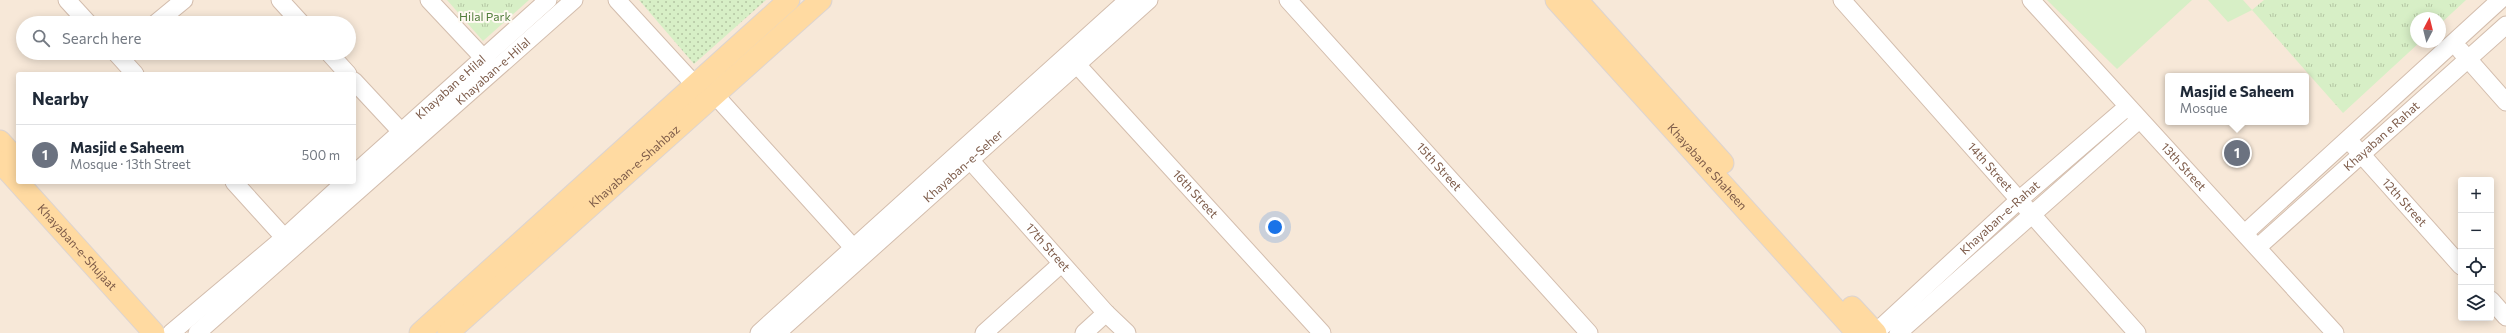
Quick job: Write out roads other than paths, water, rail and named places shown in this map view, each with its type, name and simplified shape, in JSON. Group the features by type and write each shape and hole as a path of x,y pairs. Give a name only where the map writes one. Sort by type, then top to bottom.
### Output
{"main road":[{"name":"Khayaban-e-Shahbaz","path":"420,333 790,0"},
{"name":"Khayaban-e-Shahbaz","path":"448,333 821,0"},
{"name":"Khayaban e Shaheen","path":"1556,0 1857,333"},
{"name":"Khayaban e Shaheen","path":"1576,0 1875,333"},
{"path":"0,141 16,159"},
{"name":"Khayaban-e-Shujaat","path":"0,162 16,180"},
{"name":"Khayaban-e-Shujaat","path":"20,184 154,333"},
{"name":"Khayaban-e-Shujaat","path":"38,184 170,333"}],"street":[{"path":"67,0 82,16"},
{"path":"165,16 184,0"},
{"path":"280,0 295,16"},
{"path":"429,0 489,64"},
{"name":"Khayaban e Hilal","path":"356,172 400,131 489,64 548,0"},
{"name":"Khayaban-e-Hilal","path":"412,144 489,64 574,0"},
{"path":"617,0 695,85"},
{"name":"Khayaban-e-Seher","path":"759,333 970,160 1072,60 1128,0"},
{"name":"Khayaban-e-Seher","path":"777,333 858,252 1072,60 1149,0"},
{"name":"15th Street","path":"1288,0 1590,333"},
{"name":"14th Street","path":"1842,0 2034,214 2138,333"},
{"name":"13th Street","path":"2031,0 2138,120 2258,247 2335,333"},
{"path":"2245,234 2500,0"},
{"name":"Khayaban e Rahat","path":"2258,247 2506,25"},
{"path":"2454,42 2506,102"},
{"path":"123,60 133,72"},
{"path":"335,60 346,72"},
{"name":"16th Street","path":"1072,60 1322,333"},
{"path":"170,333 290,243 412,144 356,83"},
{"path":"715,95 858,252"},
{"name":"Khayaban-e-Rahat","path":"1875,333 2020,199 2127,107"},
{"name":"Khayaban-e-Rahat","path":"1898,333 2034,214 2138,120"},
{"name":"12th Street","path":"2347,140 2458,263"},
{"name":"17th Street","path":"970,160 1061,264 1106,313 1127,333"},
{"path":"236,184 290,243"},
{"path":"197,333 290,243 343,184"},
{"path":"984,333 1061,264"},
{"path":"2494,303 2506,317"},
{"path":"1084,333 1106,313"}],"place":[{"name":"Masjid e Saheem","path":"2237,153"}],"park label":[{"name":"Hilal Park","path":"485,17"}]}
